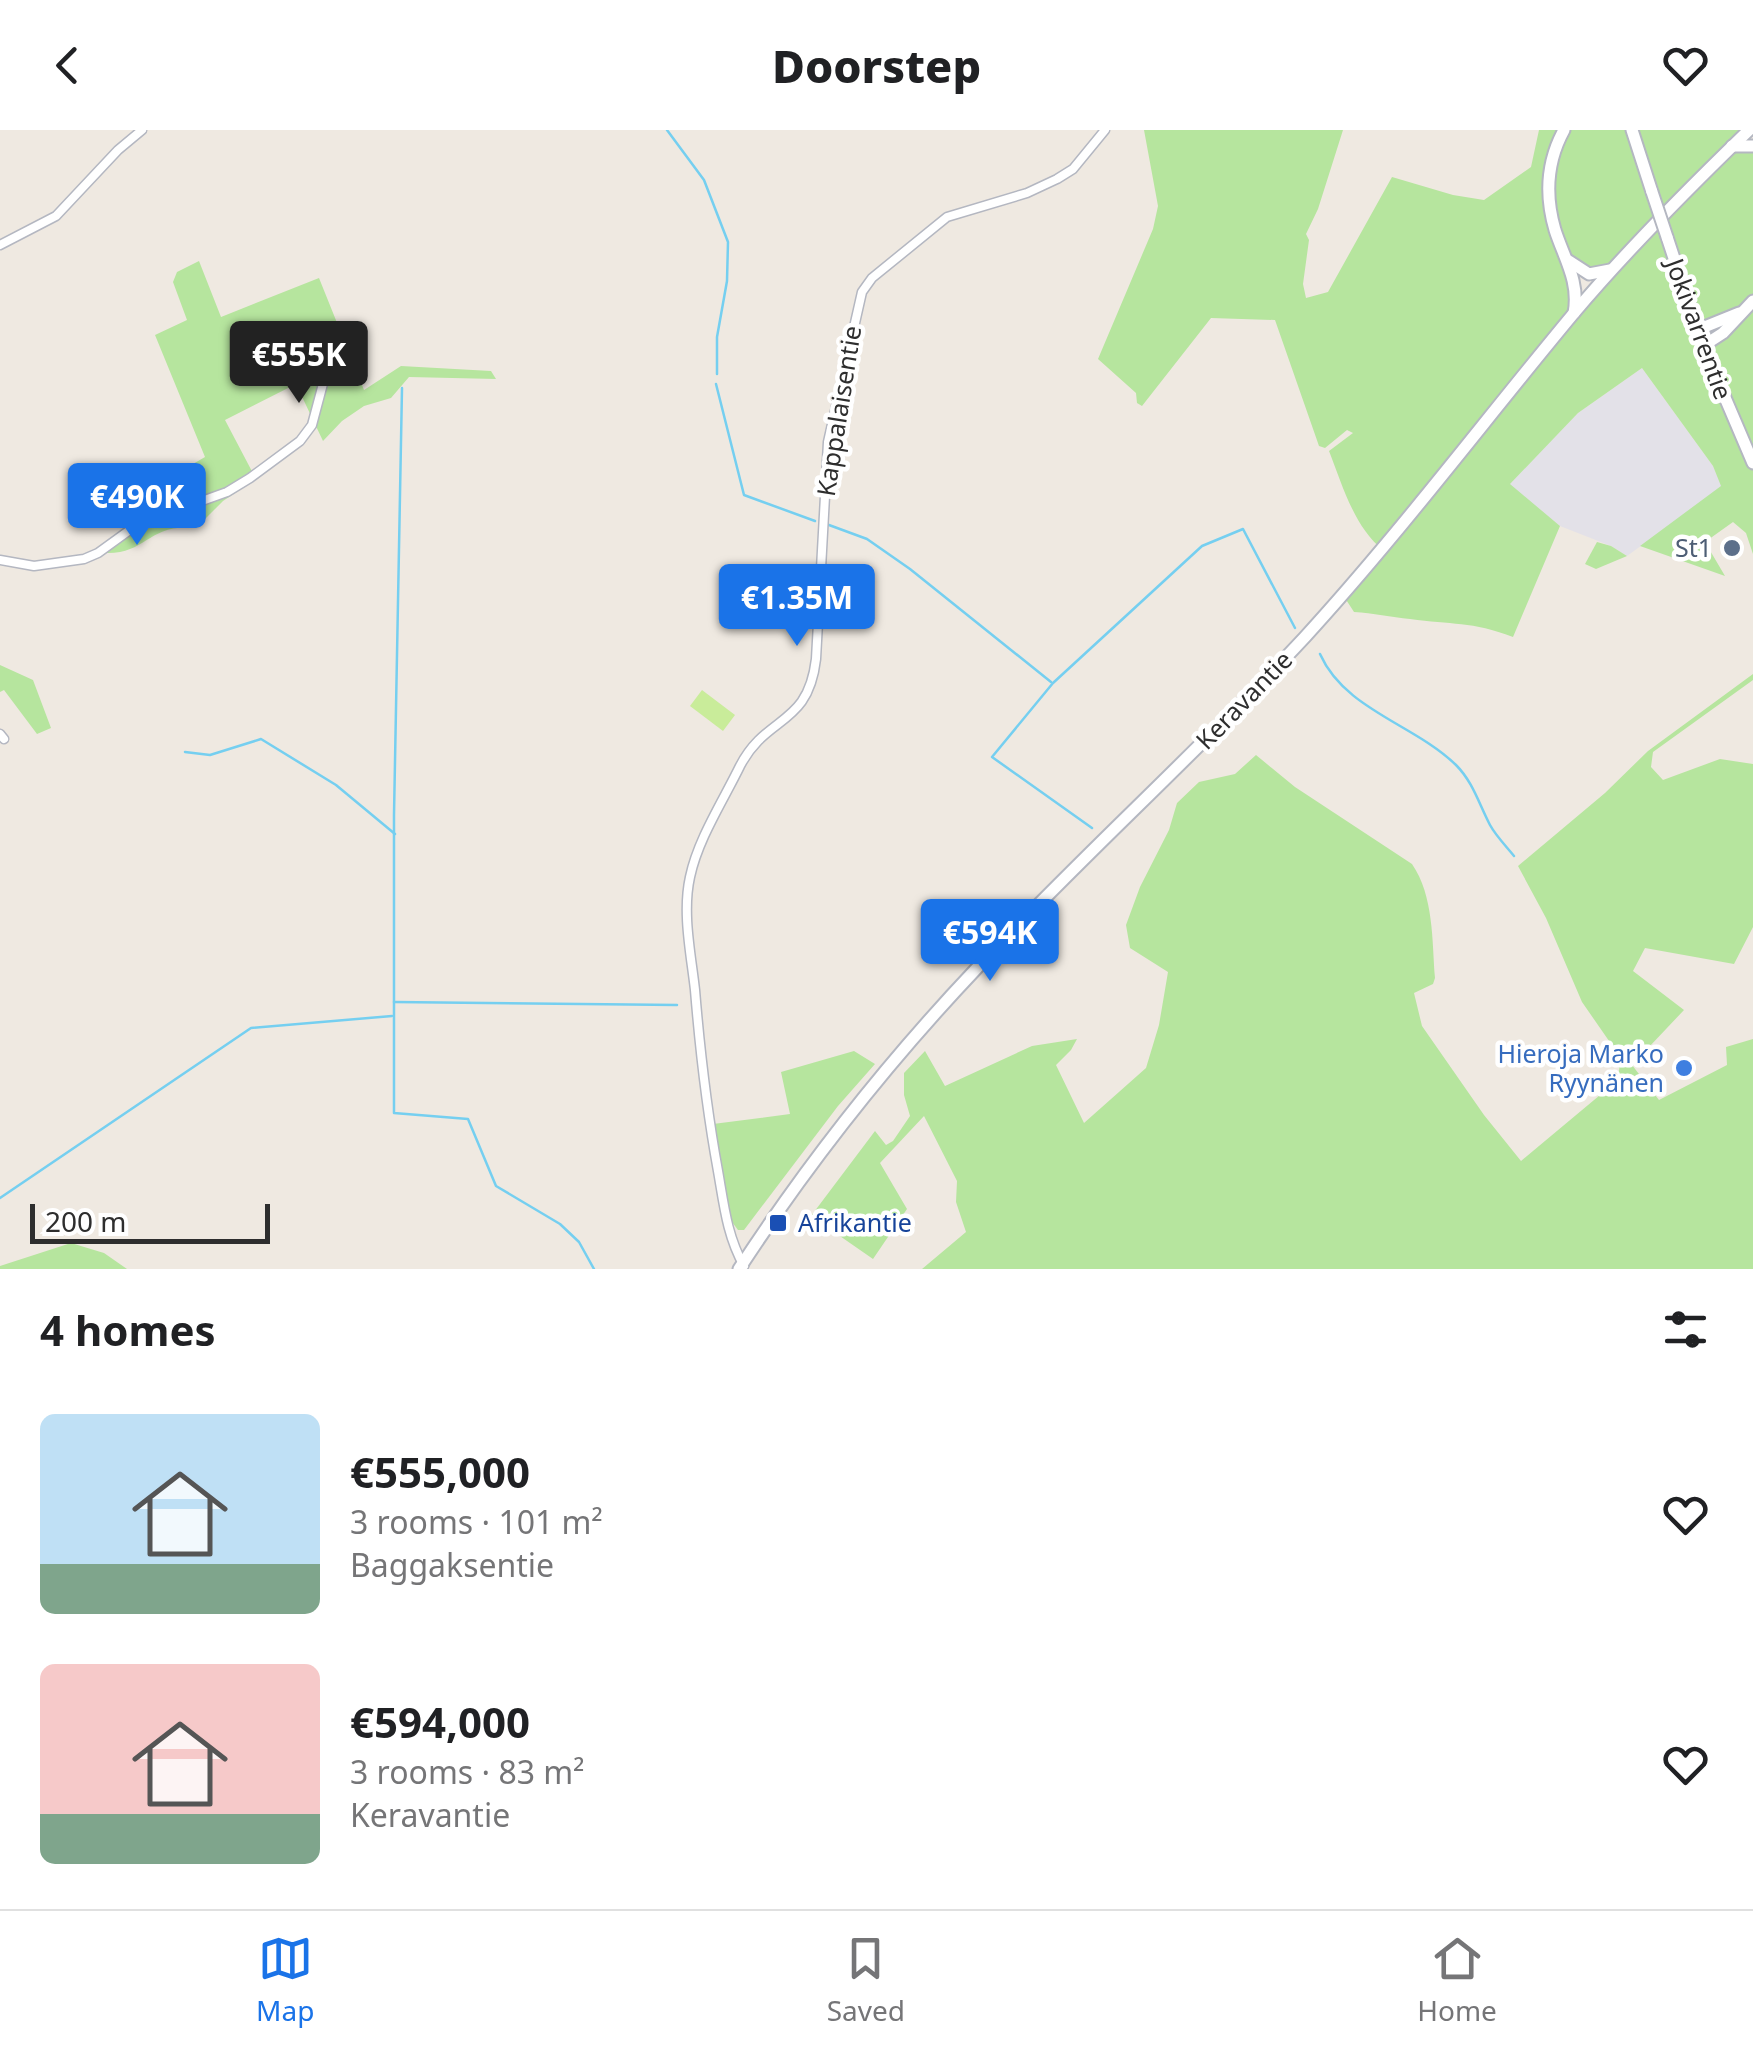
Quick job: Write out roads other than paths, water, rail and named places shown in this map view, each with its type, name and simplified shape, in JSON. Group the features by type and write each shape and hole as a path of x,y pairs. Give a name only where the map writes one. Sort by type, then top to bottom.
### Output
{"main road":[{"path":"1564,130 1554,151 1548,184 1555,229 1576,296 1574,313"},
{"name":"Jokivarrentie","path":"1632,130 1697,330 1753,464"},
{"name":"Keravantie","path":"742,1267 836,1132 917,1034 1039,904 1317,624 1425,501 1574,313 1749,130"},
{"path":"1732,146 1753,146"},
{"path":"1566,258 1589,274 1614,268"},
{"path":"1703,346 1723,334 1753,301"},
{"path":"1697,330 1742,311"}],"street":[{"path":"0,245 56,216 142,130"},
{"name":"Kappalaisentie","path":"742,1267 729,1234 703,1081 687,913 689,879 743,760 758,740 802,705 813,678 826,466 858,302 872,278 947,217 1057,180 1074,169 1105,130"},
{"path":"0,560 34,566 84,559 138,524 226,492 250,478 300,440 312,425 324,380 322,336"}],"waterway":[{"path":"667,130 704,180 728,242 727,281 717,337 717,374"},
{"path":"716,384 744,495 815,521"},
{"path":"402,388 394,815 394,1113 468,1119 496,1186 560,1224 579,1242 594,1269"},
{"path":"829,525 867,539 910,569 1051,682"},
{"path":"1092,828 992,757 1053,683 1202,546 1243,529 1295,628"},
{"path":"1320,654 1331,673 1363,703 1456,765 1492,829 1514,856"},
{"path":"185,752 210,755 261,739 336,785 395,834"},
{"path":"394,1002 677,1005"},
{"path":"0,1198 251,1028 392,1016"}],"place":[{"name":"St1","path":"1732,548"},
{"name":"Hieroja Marko Ryynänen","path":"1684,1068"},
{"name":"Afrikantie","path":"778,1223"}]}
